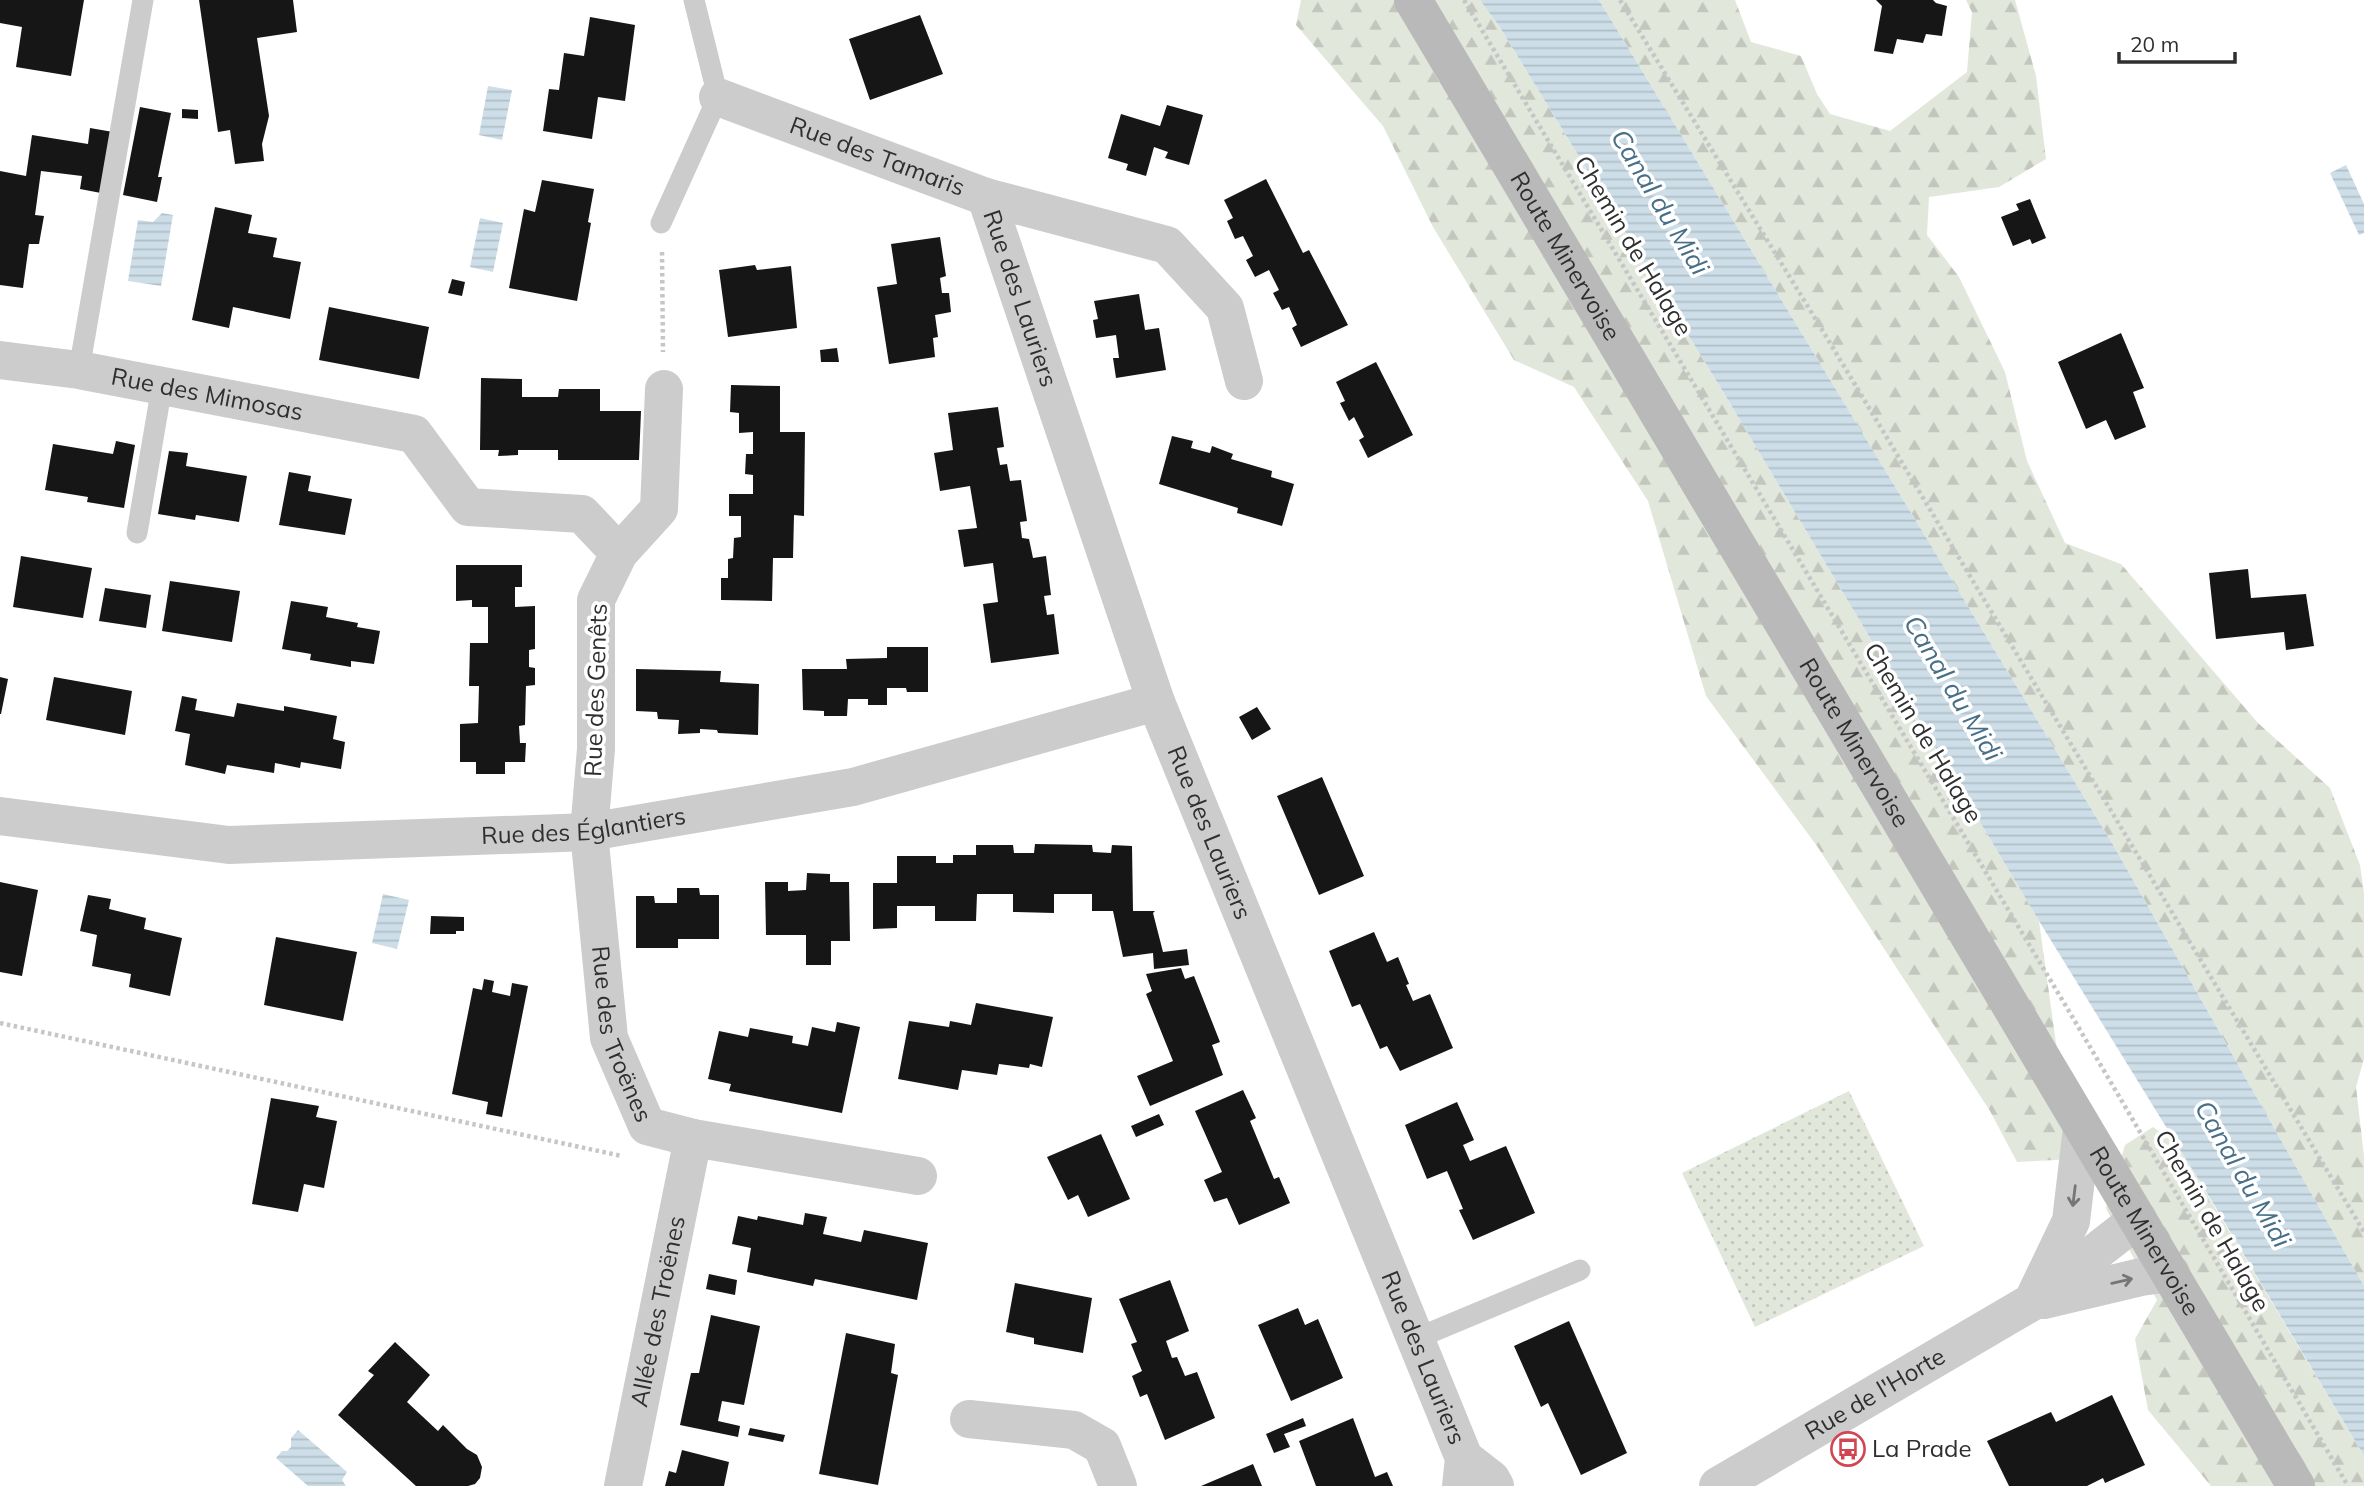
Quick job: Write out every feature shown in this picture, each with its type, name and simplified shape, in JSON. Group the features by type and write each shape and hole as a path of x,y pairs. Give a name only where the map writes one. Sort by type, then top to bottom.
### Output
{"main road":[{"name":"Route Minervoise","path":"1413,0 2296,1486"}],"street":[{"name":"Rue des Tamaris","path":"718,97 986,197 1167,245 1225,308 1244,381"},
{"name":"Rue des Lauriers","path":"986,197 1156,702 1415,1339 1462,1472 1491,1479 1495,1486"},
{"name":"Rue des Mimosas","path":"0,360 79,370 414,434 468,507 582,514 619,553"},
{"name":"Rue des Genêts","path":"589,832 596,749 596,600 619,553 659,509 664,389"},
{"name":"Rue des Églantiers","path":"0,816 229,845 589,832 853,787 1156,702"},
{"name":"Rue des Troënes","path":"589,832 609,1038 647,1126 690,1154 918,1176"},
{"path":"2032,1303 2071,1221 2082,1128"},
{"name":"Allée des Troënes","path":"623,1486 690,1154"},
{"name":"Rue de l'Horte","path":"1718,1486 2032,1303 2138,1219"},
{"name":"Rue de l'Horte","path":"2032,1303 2141,1277 2171,1273"},
{"path":"969,1419 1074,1430 1102,1446 1118,1486"}],"lane":[{"path":"79,370 143,0"},
{"path":"661,223 718,97 694,0"},
{"path":"138,533 162,386"},
{"path":"1415,1339 1580,1270"}],"path":[{"name":"Chemin de Halage","path":"1464,0 2073,1018 2347,1486"},
{"path":"1620,0 1821,328 2364,1232"},
{"path":"661,223 664,389"},
{"path":"0,1023 690,1154"}],"green space":[{"path":"1301,0 1480,0 1499,26 1725,395 2039,921 2072,1159 2017,1162 1990,1111 1817,846 1706,696 1648,501 1574,387 1514,360 1433,227 1383,126 1296,25"},
{"path":"1599,0 1735,0 1751,42 1801,56 1817,94 1830,114 1890,131 1967,72 1972,12 1966,0 2015,0 2036,76 2046,159 1999,187 1929,197 1927,235 1959,277 2005,372 2027,461 2065,543 2121,564 2258,723 2330,788 2360,865 2364,893 2364,1059 2356,1087 2364,1156 2364,1286 2112,843"},
{"path":"1849,1091 1924,1246 1755,1327 1682,1173"},
{"path":"2153,1127 2178,1146 2364,1456 2364,1486 2211,1486 2148,1410 2135,1339 2157,1300 2106,1208 2125,1145"}],"water":[{"name":"Canal du Midi","path":"1480,0 1599,0 2112,843 2364,1286 2364,1456 2213,1203 2039,921 1725,395 1499,26"},
{"path":"488,86 512,90 502,140 479,135"},
{"path":"2346,165 2364,204 2364,233 2359,235 2330,173"},
{"path":"162,213 173,215 161,286 128,281 138,220 153,222"},
{"path":"480,218 503,223 493,272 470,267"},
{"path":"383,894 409,900 397,949 372,943"},
{"path":"298,1430 347,1472 342,1480 346,1486 308,1486 276,1458 291,1447 291,1438"}],"building":[{"path":"0,0 84,0 71,76 16,67 22,27 0,23"},
{"path":"199,0 293,0 297,32 257,38 269,116 262,144 264,161 235,164 230,130 218,132"},
{"path":"1876,0 1933,0 1947,6 1942,36 1926,34 1923,43 1897,39 1893,54 1874,51 1882,6"},
{"path":"920,15 943,74 870,100 849,39"},
{"path":"590,17 635,25 625,101 598,97 592,139 543,131 549,89 559,90 564,53 584,56"},
{"path":"1167,105 1203,115 1189,165 1165,158 1168,152 1154,147 1146,176 1126,170 1128,164 1108,158 1121,114 1160,126"},
{"path":"140,107 171,113 158,177 162,177 157,202 123,195"},
{"path":"182,109 198,110 198,119 182,118"},
{"path":"90,128 113,132 101,193 80,189 82,176 41,171 35,215 44,216 39,244 29,244 23,288 0,285 0,171 26,176 32,135 88,144"},
{"path":"1266,179 1303,253 1309,250 1348,325 1301,347 1292,328 1297,325 1289,307 1282,310 1273,293 1279,290 1269,270 1255,277 1246,260 1253,256 1243,236 1235,239 1227,221 1233,218 1224,200"},
{"path":"542,180 594,189 588,222 591,223 577,301 509,288 524,209 535,212"},
{"path":"2030,199 2046,238 2032,244 2030,239 2013,246 2001,217 2019,210 2016,204"},
{"path":"215,207 252,215 248,233 277,238 273,257 301,262 290,319 233,307 229,328 192,320"},
{"path":"940,237 946,276 940,278 942,293 949,293 951,312 935,315 938,337 933,338 935,357 889,364 877,287 897,284 891,244"},
{"path":"755,265 757,270 791,266 797,328 728,337 719,270"},
{"path":"452,279 465,282 462,296 448,293"},
{"path":"1139,294 1145,330 1159,328 1166,370 1116,378 1113,358 1119,358 1116,335 1096,338 1093,320 1098,319 1094,301"},
{"path":"329,307 429,327 419,379 319,360"},
{"path":"2121,333 2144,388 2133,392 2146,427 2115,440 2106,420 2086,429 2058,362"},
{"path":"837,348 839,362 821,362 820,350"},
{"path":"1376,362 1413,435 1368,458 1359,440 1364,437 1354,417 1349,421 1340,403 1345,401 1336,382"},
{"path":"481,378 522,379 522,397 558,397 559,389 600,389 600,411 641,411 639,460 558,460 558,450 518,450 518,455 498,456 499,450 480,450"},
{"path":"731,385 780,386 780,432 805,432 804,516 794,515 793,558 773,558 772,601 721,600 721,578 728,578 728,559 733,558 734,538 741,537 741,516 729,516 729,494 753,494 753,475 745,474 746,454 753,454 753,432 739,433 739,413 730,412"},
{"path":"998,407 1004,447 997,448 1000,465 1007,464 1010,481 1021,480 1027,521 1020,522 1022,538 1029,539 1033,558 1046,556 1051,595 1044,596 1047,615 1054,614 1059,654 991,663 983,604 998,602 993,563 964,567 958,530 977,528 970,486 940,491 934,453 953,450 948,413"},
{"path":"1172,436 1193,441 1191,448 1210,453 1212,446 1233,454 1231,459 1272,471 1271,477 1294,484 1282,526 1237,513 1238,508 1159,484"},
{"path":"116,441 135,445 124,508 87,502 88,497 45,490 53,444 113,454"},
{"path":"169,451 188,453 186,466 247,476 239,522 196,515 195,520 158,514"},
{"path":"289,472 311,476 308,491 352,499 345,535 279,525"},
{"path":"21,556 92,568 83,618 13,607"},
{"path":"456,565 522,565 522,587 515,587 515,607 535,606 535,649 529,650 529,667 535,668 535,685 526,686 525,725 519,726 520,743 526,743 525,762 505,762 505,774 476,774 476,762 460,762 460,724 478,723 479,686 469,686 470,643 488,643 488,607 472,607 472,600 456,601"},
{"path":"2248,569 2251,598 2306,594 2314,646 2286,650 2284,632 2216,639 2209,573"},
{"path":"170,581 240,591 232,642 162,631"},
{"path":"105,588 151,595 146,628 99,621"},
{"path":"291,601 328,607 326,617 358,623 357,627 380,631 374,664 351,661 351,667 310,660 311,654 282,649"},
{"path":"887,647 928,647 928,692 887,688 887,705 868,705 868,699 848,699 847,716 824,716 824,711 803,710 802,669 847,669 846,659 887,658"},
{"path":"636,669 721,671 720,682 759,684 758,735 718,733 717,730 700,729 700,733 678,734 679,720 658,719 657,712 636,711"},
{"path":"0,677 8,679 1,714 0,714"},
{"path":"54,677 132,691 125,735 46,720"},
{"path":"182,696 197,699 195,710 234,717 237,703 284,711 284,706 337,716 333,739 345,742 341,769 301,762 300,768 275,763 274,773 227,765 225,774 185,765 190,734 175,731"},
{"path":"1257,707 1271,729 1252,740 1239,717"},
{"path":"1322,777 1364,876 1319,895 1277,796"},
{"path":"1035,844 1092,845 1093,852 1111,853 1112,845 1132,846 1133,911 1155,911 1153,913 1163,952 1187,949 1189,965 1154,969 1153,953 1123,957 1113,911 1092,911 1092,894 1054,894 1054,913 1013,912 1013,894 977,894 976,921 935,921 935,906 897,906 897,928 873,929 873,883 897,883 897,856 936,856 936,863 953,863 953,855 976,855 976,845 1013,845 1014,853 1034,853"},
{"path":"807,873 830,874 830,882 849,882 850,941 831,941 831,965 806,965 806,935 766,935 765,882 788,882 788,891 806,890"},
{"path":"0,882 38,890 22,976 0,972"},
{"path":"677,888 699,888 700,895 719,895 719,939 678,939 678,948 636,948 636,896 654,896 655,903 677,903"},
{"path":"88,895 111,899 109,909 146,918 144,929 182,938 170,996 129,987 131,974 92,966 97,935 80,931"},
{"path":"431,916 464,917 464,931 456,931 456,934 430,934"},
{"path":"1374,932 1387,962 1398,957 1413,1001 1430,994 1453,1048 1400,1071 1387,1046 1380,1049 1360,1004 1352,1007 1329,951"},
{"path":"276,937 357,952 343,1021 264,1005"},
{"path":"1181,968 1185,979 1194,976 1220,1042 1212,1045 1223,1075 1150,1106 1137,1076 1173,1061 1146,994 1152,991 1146,974"},
{"path":"484,979 494,981 492,992 510,996 512,983 528,986 502,1117 486,1114 488,1102 452,1094 473,988 482,990"},
{"path":"976,1003 1053,1017 1042,1067 1030,1064 1029,1068 999,1064 997,1075 962,1070 958,1090 898,1079 909,1021 949,1027 950,1021 971,1025"},
{"path":"837,1022 860,1027 842,1113 729,1091 731,1084 708,1079 719,1031 748,1037 750,1028 793,1036 792,1043 808,1046 812,1027 835,1032"},
{"path":"1243,1090 1256,1118 1250,1121 1274,1179 1279,1177 1290,1203 1239,1225 1227,1198 1214,1202 1204,1180 1222,1172 1195,1111"},
{"path":"271,1098 319,1106 316,1117 337,1121 324,1188 304,1184 298,1212 252,1204"},
{"path":"1457,1102 1474,1140 1463,1145 1470,1161 1506,1146 1535,1213 1473,1240 1459,1210 1463,1209 1447,1171 1427,1179 1405,1125"},
{"path":"1159,1114 1164,1125 1136,1137 1131,1126"},
{"path":"1101,1134 1130,1199 1088,1217 1078,1195 1068,1200 1047,1157"},
{"path":"805,1213 827,1217 823,1234 861,1242 864,1230 928,1243 917,1300 815,1279 813,1286 747,1272 751,1248 732,1244 738,1216 757,1220 758,1216 803,1225"},
{"path":"709,1274 737,1280 735,1295 706,1289"},
{"path":"1170,1280 1189,1331 1166,1341 1172,1358 1177,1357 1185,1376 1197,1372 1215,1418 1165,1440 1147,1394 1140,1397 1132,1376 1142,1371 1131,1344 1137,1342 1119,1299"},
{"path":"1015,1283 1092,1298 1083,1353 1034,1344 1034,1338 1006,1332"},
{"path":"1298,1308 1305,1325 1318,1319 1343,1378 1291,1401 1258,1325"},
{"path":"711,1315 760,1326 744,1405 722,1401 718,1421 740,1426 738,1437 680,1425 691,1373 699,1373"},
{"path":"1569,1321 1627,1453 1581,1475 1548,1403 1541,1407 1514,1346"},
{"path":"846,1333 895,1344 891,1373 898,1375 878,1485 819,1474"},
{"path":"395,1342 430,1375 407,1402 438,1431 443,1425 467,1449 477,1455 482,1467 480,1478 475,1484 416,1486 338,1415 374,1375 368,1371"},
{"path":"2112,1395 2145,1465 2105,1483 2103,1478 2087,1486 2009,1486 1987,1441 2051,1412 2056,1422"},
{"path":"1303,1418 1306,1426 1284,1434 1290,1447 1274,1453 1266,1434"},
{"path":"1353,1418 1375,1477 1387,1472 1393,1486 1316,1486 1299,1441"},
{"path":"750,1428 785,1435 783,1442 748,1435"},
{"path":"682,1450 729,1462 724,1486 665,1486 669,1471 676,1473"},
{"path":"1253,1464 1262,1486 1201,1486"}],"place":[{"name":"La Prade","path":"1848,1449"}]}
